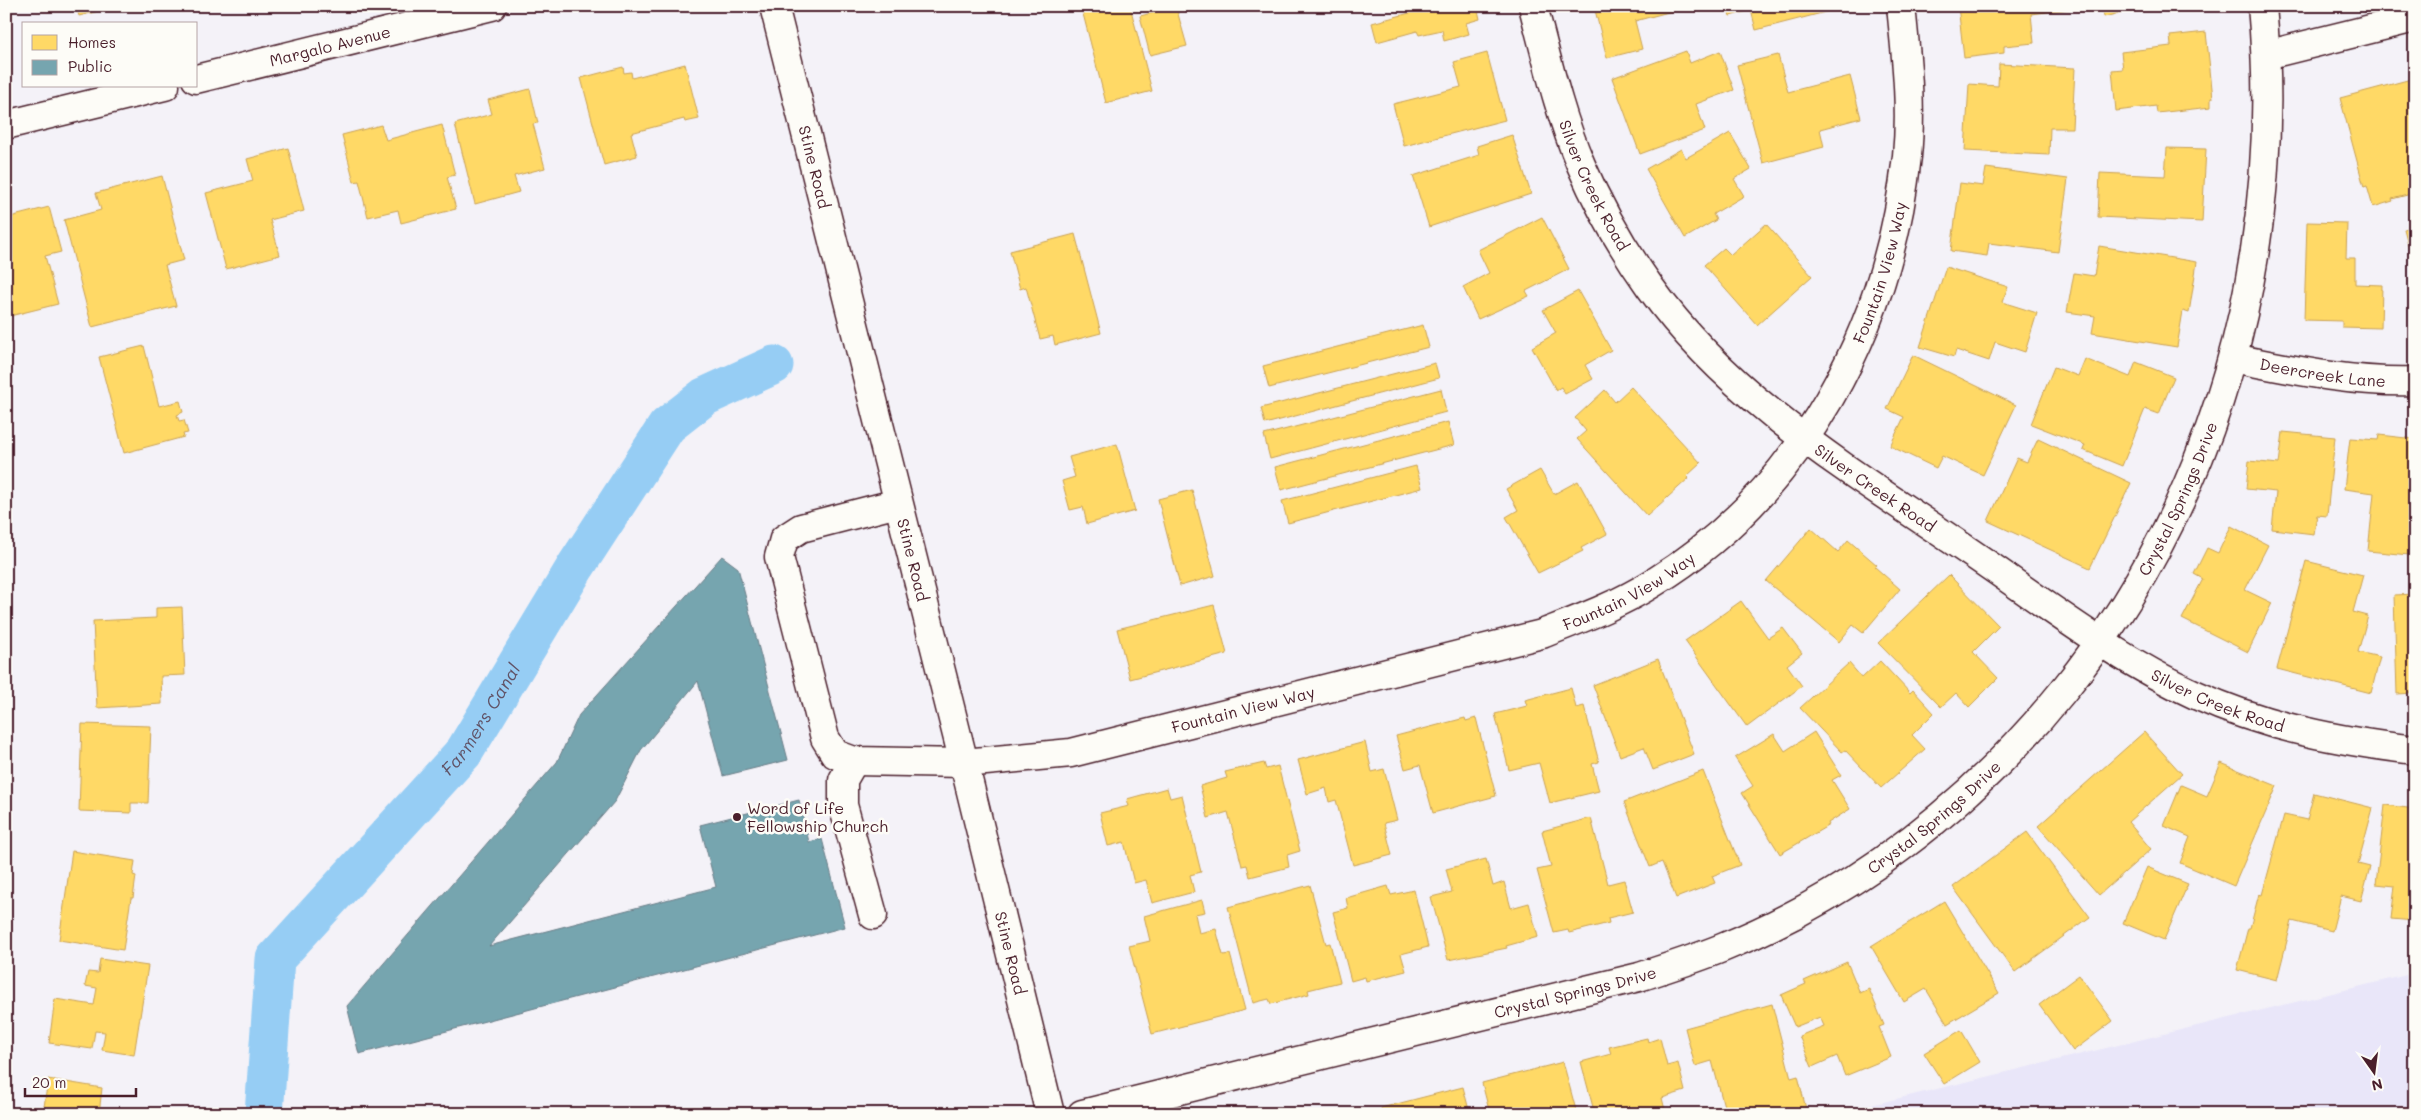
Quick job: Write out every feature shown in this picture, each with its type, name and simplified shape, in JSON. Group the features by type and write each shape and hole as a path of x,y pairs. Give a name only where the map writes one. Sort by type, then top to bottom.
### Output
{"street":[{"name":"Margalo Avenue","path":"198,78 492,6"},
{"name":"Stine Road","path":"774,6 1050,1114"},
{"name":"Silver Creek Road","path":"1534,6 1552,81 1581,164 1615,233 1651,289 1700,348 1748,394 1805,439 2100,642 2128,659 2196,695 2270,723 2344,741 2415,750"},
{"name":"Fountain View Way","path":"854,761 964,763 1071,753 1542,634 1599,612 1653,583 1711,542 1762,493 1805,439 1840,381 1870,316 1894,237 1907,155 1909,83 1901,6"},
{"name":"Crystal Springs Drive","path":"1082,1114 1639,977 1723,948 1821,898 1880,862 1952,808 2016,746 2065,689 2100,642 2147,566 2184,492 2218,405 2233,358 2250,286 2264,187 2266,55 2262,6"},
{"path":"2266,55 2415,18"},
{"path":"6,125 157,88"},
{"name":"Deercreek Lane","path":"2233,358 2316,375 2396,381 2415,380"},
{"path":"873,915 844,805 842,780 854,761 835,754 825,738 779,557 784,539 801,528 898,503"}],"shaded area":[{"path":"2415,973 2415,1114 1834,1114"}],"building: Homes":[{"path":"76,6 118,6 79,16"},
{"path":"1081,6 1130,6 1152,91 1106,103"},
{"path":"1436,6 1477,6 1480,19 1466,23 1469,34 1444,41 1442,30 1419,35 1417,31 1377,42 1372,23"},
{"path":"1594,6 1691,6 1635,21 1642,49 1607,58"},
{"path":"1727,6 1845,7 1756,30 1751,10 1730,16"},
{"path":"1958,6 2070,6 2070,9 2031,14 2034,43 2004,46 2004,53 1964,58"},
{"path":"2101,6 2147,6 2104,17"},
{"path":"1176,7 1187,46 1150,55 1140,16"},
{"path":"2206,32 2213,98 2211,99 2211,107 2157,113 2156,106 2116,111 2112,70 2123,69 2121,52 2171,46 2170,36"},
{"path":"1686,51 1690,63 1720,51 1734,90 1696,104 1705,130 1640,154 1612,78"},
{"path":"1487,53 1505,120 1404,146 1393,104 1461,87 1454,62"},
{"path":"1778,55 1788,92 1850,76 1861,118 1820,129 1824,147 1763,163 1737,65"},
{"path":"685,64 699,119 685,122 684,119 631,133 637,156 604,165 581,78 623,67 624,73 631,72 632,78"},
{"path":"1999,64 2075,68 2072,128 2050,128 2049,155 1965,151 1969,84 1998,86"},
{"path":"2415,78 2415,193 2392,199 2393,201 2373,207 2367,186 2364,187 2340,98"},
{"path":"530,89 538,123 533,124 545,168 514,176 519,192 475,204 455,124 492,114 488,100"},
{"path":"381,125 386,140 442,125 455,175 447,177 456,209 401,223 398,210 368,217 359,181 354,182 342,135"},
{"path":"1730,133 1751,169 1734,179 1744,196 1713,214 1716,220 1685,238 1646,169 1681,149 1686,158"},
{"path":"1512,135 1531,194 1429,227 1413,176 1479,155 1477,146"},
{"path":"288,148 304,211 270,220 280,255 226,269 206,193 253,181 247,159"},
{"path":"2167,148 2206,149 2202,222 2098,217 2100,173 2165,176"},
{"path":"1986,168 2068,179 2058,252 1989,243 1987,256 1951,251 1960,183 1983,186"},
{"path":"162,176 184,260 165,265 176,306 92,327 64,220 101,210 96,193"},
{"path":"49,207 61,252 45,256 58,304 6,317 6,218"},
{"path":"1542,217 1569,269 1526,291 1529,296 1478,319 1463,287 1489,273 1478,250"},
{"path":"2307,222 2347,223 2346,258 2355,258 2355,284 2382,285 2381,328 2342,327 2342,321 2304,320"},
{"path":"1766,224 1812,276 1757,325 1704,265 1724,248 1731,255"},
{"path":"2415,226 2415,270 2404,229"},
{"path":"1075,234 1101,333 1055,345 1053,336 1040,339 1026,287 1020,289 1010,251"},
{"path":"2099,246 2197,262 2189,313 2183,311 2177,347 2092,333 2095,316 2067,312 2074,273 2094,276"},
{"path":"1946,267 2008,287 2002,302 2037,313 2025,352 1995,342 1989,361 1956,350 1954,357 1920,347"},
{"path":"1578,291 1611,350 1585,365 1593,379 1565,394 1561,387 1556,390 1532,347 1556,333 1543,310"},
{"path":"1423,325 1429,347 1269,388 1263,366"},
{"path":"144,346 159,406 180,401 183,412 177,415 179,421 184,420 188,433 183,434 184,437 124,453 99,357"},
{"path":"1913,355 2016,405 1983,475 1942,456 1936,468 1890,446 1904,417 1887,409"},
{"path":"2085,359 2130,377 2136,362 2174,377 2159,414 2145,409 2122,466 2083,450 2085,445 2031,424 2054,367 2078,376"},
{"path":"1435,363 1439,378 1265,424 1261,408"},
{"path":"1631,387 1701,463 1687,476 1689,478 1647,516 1577,439 1586,431 1575,418 1605,390 1615,402"},
{"path":"1441,389 1446,412 1270,459 1264,435"},
{"path":"1448,422 1454,445 1281,490 1275,467"},
{"path":"2283,432 2335,437 2327,516 2317,515 2314,534 2272,529 2276,492 2246,489 2249,461 2279,464"},
{"path":"2379,435 2415,439 2415,520 2412,520 2409,555 2368,551 2374,493 2344,489 2350,438 2378,440"},
{"path":"2038,439 2131,483 2090,568 1988,521 2017,458 2027,462"},
{"path":"1117,444 1135,511 1087,524 1083,507 1070,510 1062,481 1075,477 1069,457"},
{"path":"1416,466 1422,488 1288,523 1282,501"},
{"path":"1540,470 1554,494 1578,481 1607,534 1581,548 1583,551 1538,573 1506,517 1518,510 1506,489"},
{"path":"1192,490 1215,576 1180,586 1158,499"},
{"path":"2231,526 2268,545 2245,590 2272,603 2248,652 2182,619 2203,579 2194,574 2207,548 2218,553"},
{"path":"1811,528 1838,552 1848,540 1877,565 1875,567 1900,589 1863,633 1853,625 1839,642 1766,581"},
{"path":"2306,561 2363,575 2353,612 2368,616 2358,652 2380,657 2371,693 2277,669"},
{"path":"1949,575 1999,626 1973,652 1998,678 1969,707 1956,693 1941,707 1878,643"},
{"path":"2415,594 2415,693 2397,694 2394,595"},
{"path":"1741,601 1768,638 1783,628 1802,653 1787,665 1802,686 1747,727 1685,641"},
{"path":"1214,605 1227,654 1130,679 1117,629"},
{"path":"182,607 185,675 161,676 162,704 97,708 93,621 156,618 156,608"},
{"path":"1658,659 1694,754 1653,770 1644,747 1620,756 1593,685"},
{"path":"1880,661 1910,693 1913,690 1934,713 1912,735 1925,749 1881,788 1845,750 1842,752 1800,708 1849,663 1862,678"},
{"path":"1571,688 1576,708 1584,706 1599,762 1592,764 1599,791 1550,803 1539,763 1509,770 1495,714 1527,706 1525,700"},
{"path":"1465,718 1466,721 1476,718 1496,796 1433,813 1420,765 1405,769 1396,736"},
{"path":"82,724 151,726 148,803 131,803 131,813 79,811"},
{"path":"1814,732 1841,775 1832,780 1850,809 1828,823 1829,825 1780,854 1742,793 1753,786 1735,758 1774,734 1785,751"},
{"path":"2144,732 2182,774 2128,822 2151,849 2099,895 2038,826"},
{"path":"1365,742 1372,772 1384,769 1397,820 1384,823 1392,855 1353,865 1336,800 1329,802 1326,788 1307,794 1298,760"},
{"path":"1264,763 1266,769 1278,766 1300,851 1287,855 1289,867 1250,877 1247,865 1242,866 1228,812 1208,818 1200,786 1227,778 1225,772"},
{"path":"2221,763 2277,786 2234,886 2180,863 2190,837 2164,826 2181,785 2207,796"},
{"path":"1703,771 1740,865 1712,876 1715,883 1676,898 1662,862 1650,867 1624,802"},
{"path":"1167,788 1170,798 1182,795 1201,872 1190,875 1194,892 1152,903 1146,880 1134,883 1124,842 1108,846 1100,813 1129,806 1127,799"},
{"path":"2314,793 2373,808 2358,864 2370,867 2361,901 2341,896 2332,931 2292,921 2277,980 2237,970 2259,894 2262,895 2284,815 2307,820"},
{"path":"2385,805 2415,809 2415,921 2391,919 2395,886 2376,884"},
{"path":"1591,818 1608,884 1624,880 1633,912 1608,918 1609,923 1569,933 1568,930 1554,933 1537,870 1551,867 1542,831"},
{"path":"2027,832 2090,917 2015,972 1953,887"},
{"path":"72,851 135,861 133,875 136,876 123,950 59,940"},
{"path":"1486,859 1493,886 1504,882 1511,908 1529,903 1538,937 1506,946 1507,948 1448,960 1431,897 1452,892 1446,869"},
{"path":"2147,867 2188,884 2164,940 2123,923"},
{"path":"1310,885 1326,944 1330,943 1340,982 1308,990 1309,994 1271,1004 1269,999 1253,1003 1228,907"},
{"path":"1388,886 1391,895 1414,890 1428,947 1401,954 1406,971 1366,981 1365,977 1351,981 1333,912 1348,908 1346,898"},
{"path":"1202,900 1205,912 1195,914 1199,933 1216,929 1223,955 1230,954 1245,1010 1152,1034 1129,946 1150,941 1144,916"},
{"path":"1944,901 1999,993 1947,1024 1926,989 1904,1002 1871,946"},
{"path":"100,959 148,966 134,1055 102,1050 105,1032 95,1031 92,1049 49,1043 55,999 94,1005 97,988 85,986 88,972 98,973"},
{"path":"1847,962 1860,993 1869,989 1884,1025 1879,1027 1891,1057 1845,1076 1837,1056 1812,1067 1799,1036 1824,1026 1820,1017 1795,1027 1781,995 1806,984 1804,981"},
{"path":"2079,975 2113,1021 2073,1051 2039,1005"},
{"path":"1772,1004 1791,1078 1798,1076 1806,1109 1787,1114 1726,1114 1712,1061 1695,1066 1685,1028"},
{"path":"1961,1030 1980,1062 1944,1084 1924,1053"},
{"path":"1647,1038 1648,1042 1660,1038 1667,1066 1678,1063 1685,1091 1662,1098 1666,1114 1606,1114 1604,1108 1594,1111 1581,1062 1611,1054 1609,1047"},
{"path":"1563,1062 1577,1114 1490,1114 1482,1083"},
{"path":"48,1079 102,1088 99,1114 43,1114"},
{"path":"1463,1087 1470,1114 1383,1114 1381,1108"},
{"path":"695,1107 697,1114 668,1114"}],"building: Public":[{"path":"722,556 738,568 788,760 723,776 698,681 641,750 615,801 489,946 716,887 700,825 799,800 809,842 822,839 845,927 359,1054 347,1006 557,762 579,715"}],"waterway":[{"name":"Farmers Canal","path":"264,1114 275,959 464,752 576,566 667,426 704,397 774,365"}],"place":[{"name":"Word of Life Fellowship Church","path":"737,817"}]}
